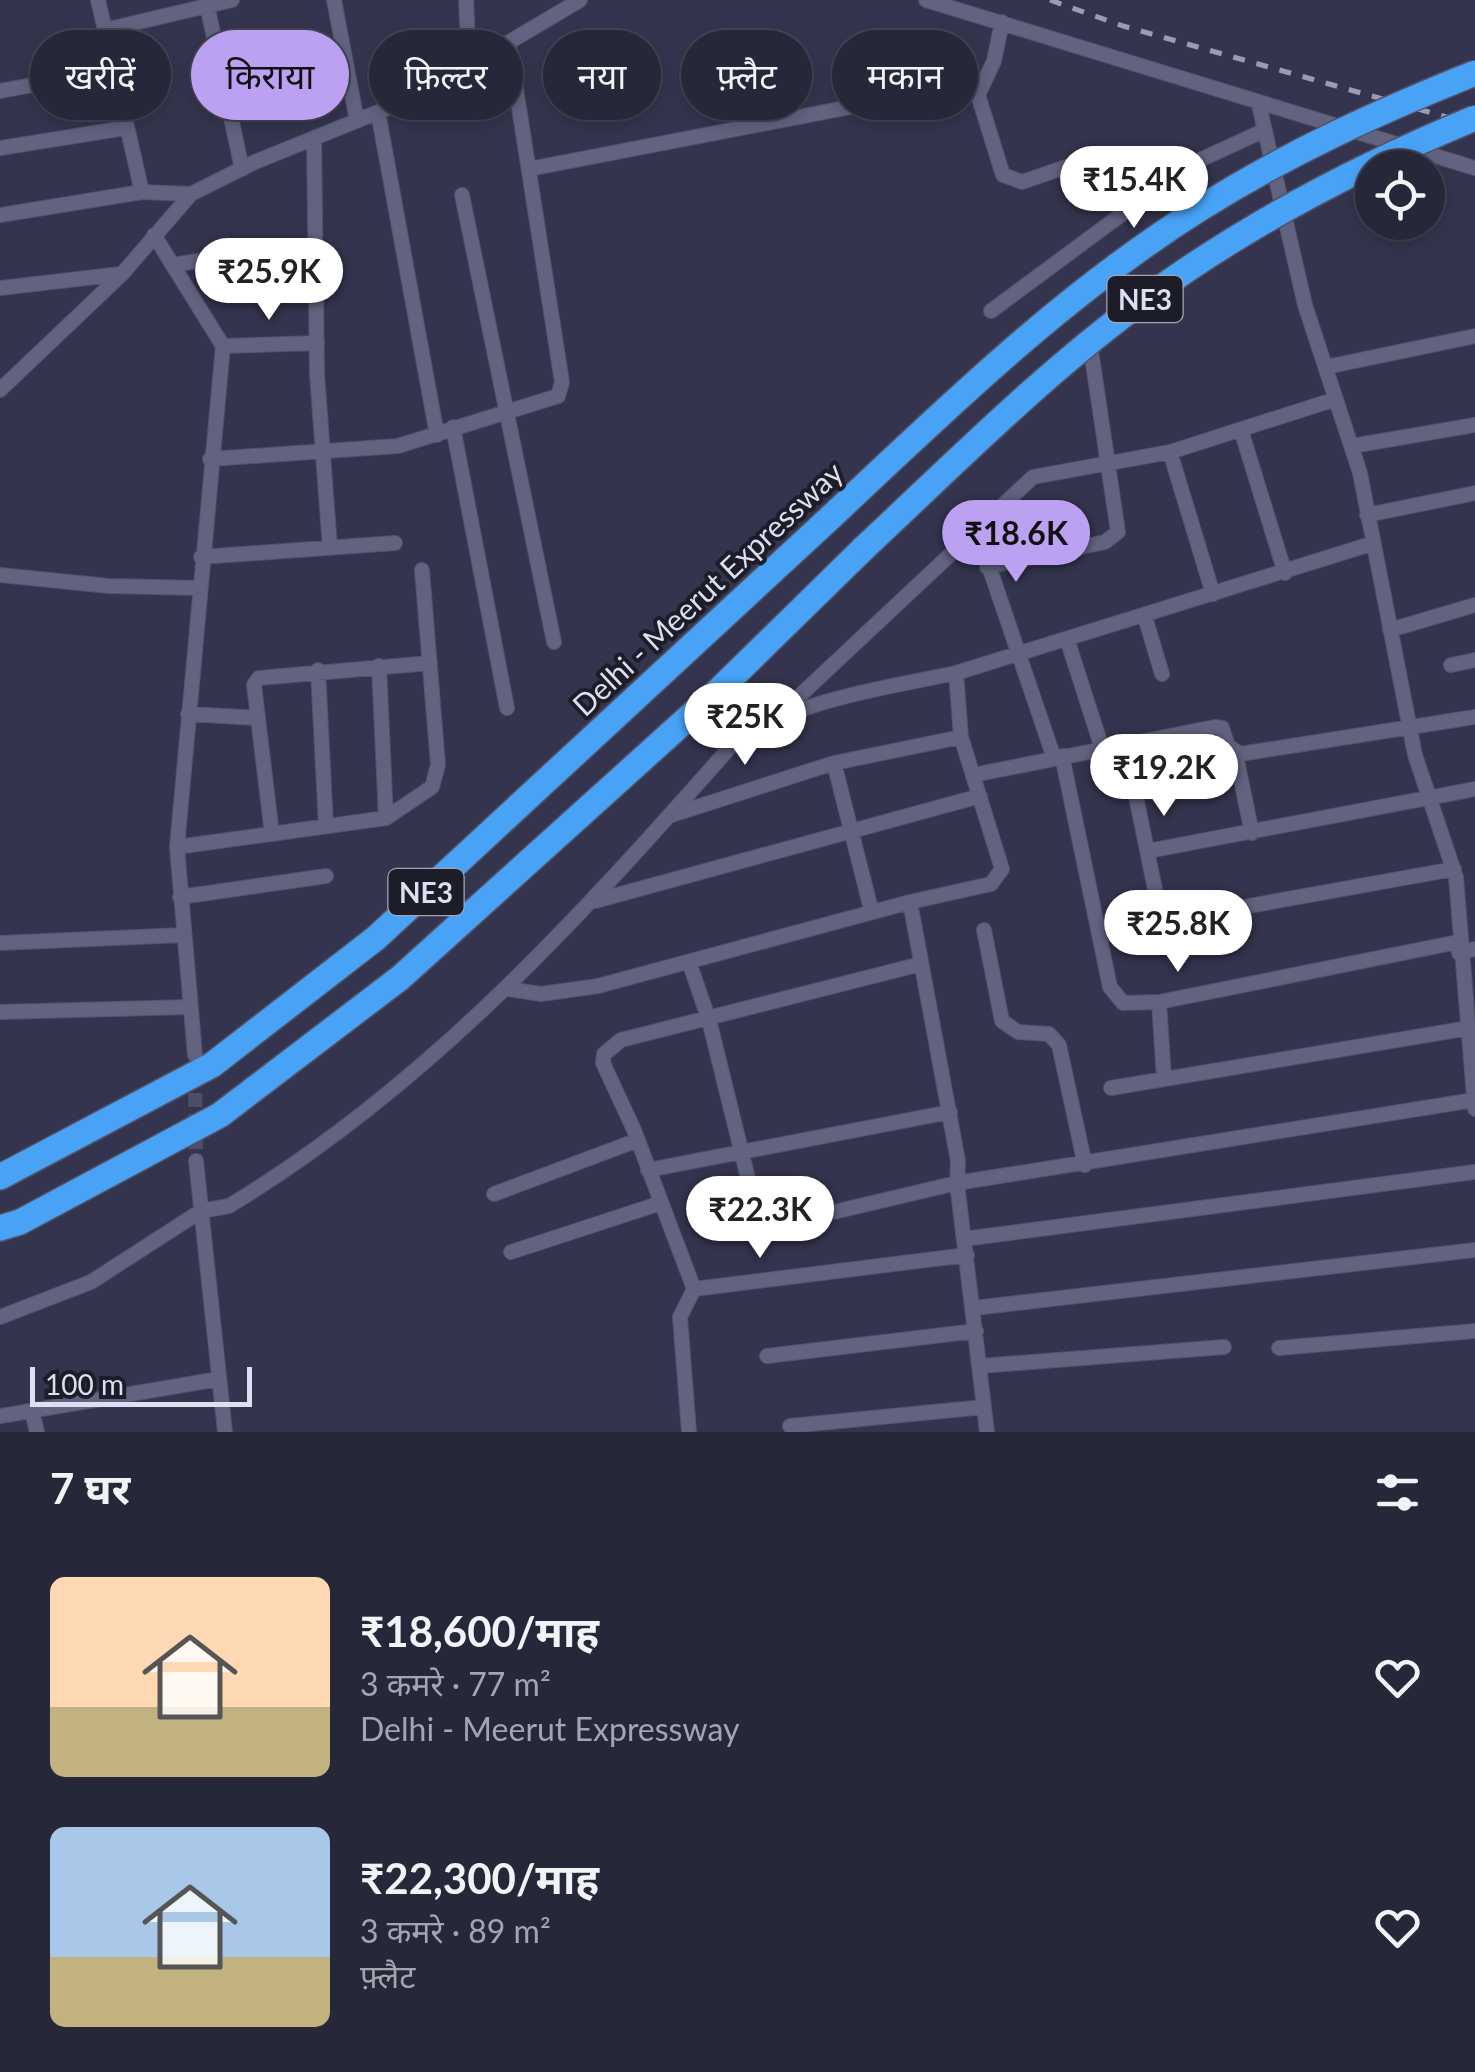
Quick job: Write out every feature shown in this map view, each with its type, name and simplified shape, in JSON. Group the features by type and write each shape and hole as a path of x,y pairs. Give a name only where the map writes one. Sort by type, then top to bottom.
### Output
{"highway":[{"name":"Delhi - Meerut Expressway","path":"0,1176 212,1064 376,938 1017,345 1105,274 1184,219 1331,135 1475,73"},
{"name":"NE3","path":"0,1228 20,1222 220,1115 400,978 720,689 864,548 1057,370 1148,296 1245,233 1342,180 1475,118"}],"street":[{"path":"98,0 105,30 232,0"},
{"path":"334,0 339,30"},
{"path":"466,0 467,30"},
{"path":"523,35 580,0"},
{"path":"926,0 1258,105 1475,168"},
{"path":"207,3 213,30"},
{"path":"1002,22 994,61 978,96 996,164 1011,181 1022,182 1089,159"},
{"path":"349,81 357,121"},
{"path":"0,91 30,85"},
{"path":"1258,105 1305,304 1352,446 1410,730 1454,869 1459,947 1470,1007 1475,1109"},
{"path":"529,170 832,110"},
{"path":"0,390 122,274 191,194 369,116"},
{"path":"123,120 142,192"},
{"path":"232,120 242,169"},
{"path":"379,120 436,435"},
{"path":"210,459 398,446 548,401 562,390 521,120"},
{"path":"0,148 125,128"},
{"path":"991,311 1187,166 1264,130"},
{"path":"314,138 317,343 330,548"},
{"path":"0,215 142,192 191,194"},
{"path":"462,196 554,642"},
{"path":"154,235 223,346 176,847 195,1056"},
{"path":"173,265 250,252 316,251"},
{"path":"0,288 122,274"},
{"path":"1326,368 1475,336"},
{"path":"223,346 317,343"},
{"path":"988,567 1112,539 1118,532 1092,357"},
{"path":"0,369 16,374"},
{"path":"774,720 1032,477 1170,452 1336,399"},
{"path":"1352,446 1475,425"},
{"path":"454,427 507,708"},
{"path":"1241,430 1284,573"},
{"path":"1170,452 1213,594"},
{"path":"1367,515 1475,493"},
{"path":"976,528 1016,655 1058,757 1110,987 1124,1003 1159,1002 1459,947 1475,949"},
{"path":"201,558 395,542"},
{"path":"0,1317 91,1282 201,1212 229,1206 270,1180 441,1052 594,901 732,745 774,720 834,699 956,673 1371,544"},
{"path":"176,847 386,818 414,802 436,779 422,570"},
{"path":"0,576 109,586 198,588"},
{"path":"1390,630 1475,605"},
{"path":"1145,617 1162,674"},
{"path":"1067,640 1102,748"},
{"path":"1452,665 1475,660"},
{"path":"272,834 254,685 259,678 430,663"},
{"path":"379,666 386,818"},
{"path":"318,670 326,826"},
{"path":"508,988 541,994 579,989 796,935 871,909 991,884 1002,870 961,738 956,673"},
{"path":"188,714 258,718"},
{"path":"1234,752 1267,752 1475,718"},
{"path":"973,775 1218,727 1234,752 1252,833"},
{"path":"670,815 834,763 961,738"},
{"path":"1125,743 1158,904"},
{"path":"834,763 871,909"},
{"path":"1148,851 1434,800 1475,789"},
{"path":"594,901 980,796"},
{"path":"1249,906 1454,869"},
{"path":"180,897 326,876"},
{"path":"910,902 950,1112 987,1432"},
{"path":"984,930 1002,1021 1018,1032 1049,1034 1059,1044 1084,1166"},
{"path":"0,943 183,935"},
{"path":"689,962 709,1020 758,1220 774,1226 957,1183 1084,1166 1474,1100"},
{"path":"689,1432 680,1316 694,1289 638,1140 603,1064 604,1054 620,1040 921,964"},
{"path":"1159,1002 1164,1078"},
{"path":"0,1012 190,1008"},
{"path":"1111,1088 1469,1028"},
{"path":"648,1170 950,1112"},
{"path":"494,1194 638,1140"},
{"path":"196,1161 225,1432"},
{"path":"964,1239 1475,1172"},
{"path":"510,1252 660,1203"},
{"path":"974,1308 1475,1250"},
{"path":"694,1289 967,1256"},
{"path":"767,1356 976,1331"},
{"path":"1279,1348 1475,1332"},
{"path":"980,1366 1224,1346"},
{"path":"0,1416 219,1380"},
{"path":"790,1426 984,1406"},
{"path":"32,1411 36,1432"}],"tunnel":[{"path":"195,1072 196,1161"}],"railway":[{"path":"1050,0 1123,26 1475,125"}]}
